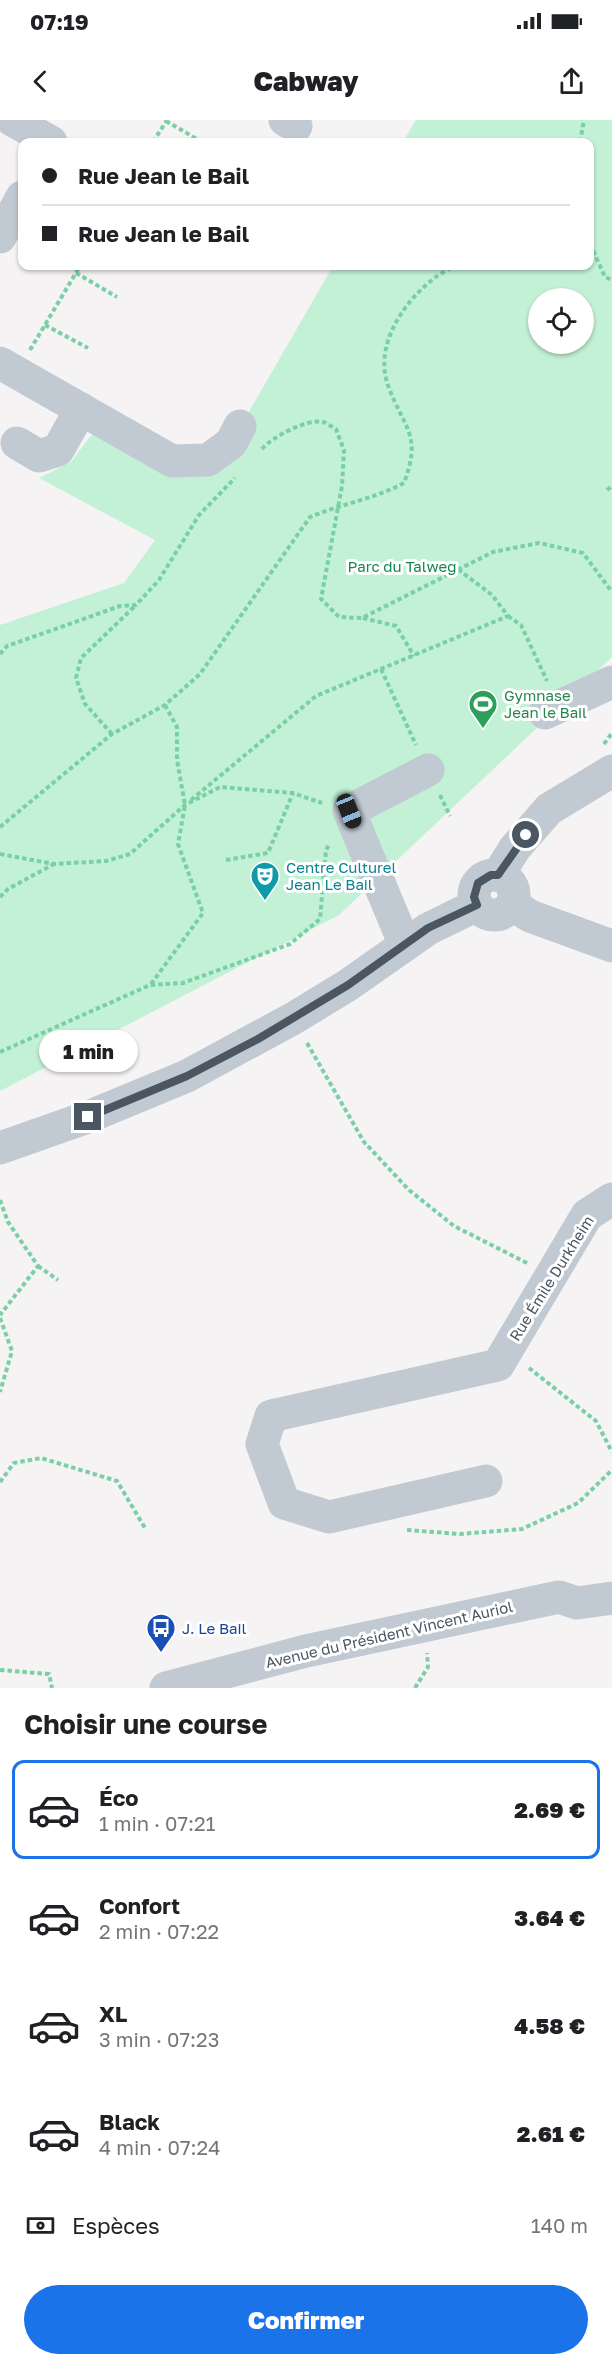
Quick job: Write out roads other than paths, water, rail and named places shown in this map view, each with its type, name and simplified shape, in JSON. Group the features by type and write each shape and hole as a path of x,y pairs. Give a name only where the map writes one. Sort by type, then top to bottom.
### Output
{"street":[{"path":"12,120 46,138"},
{"path":"56,138 67,120"},
{"path":"0,237 18,204"},
{"path":"13,361 81,409 172,461 208,460 231,443 240,426"},
{"path":"17,443 39,456 58,450 81,409"},
{"path":"545,712 612,682"},
{"path":"405,945 349,811 428,770"},
{"path":"0,1148 88,1117 187,1076 258,1039 348,985 428,928 477,905 485,913 495,915 505,912 505,890 515,848 549,809 612,771"},
{"path":"505,890 530,916 612,946"},
{"name":"Rue Émile Durkheim","path":"486,1480 329,1517 284,1503 262,1444 272,1416 502,1358 587,1215 612,1199"},
{"path":"559,1597 575,1582 612,1575"},
{"name":"Avenue du Président Vincent Auriol","path":"166,1688 306,1651 559,1597 577,1603 612,1598"}],"place":[{"name":"Gymnase Jean le Bail","path":"483,730"},
{"name":"Centre Culturel Jean Le Bail","path":"265,902"},
{"name":"J. Le Bail","path":"161,1654"}],"park label":[{"name":"Parc du Talweg","path":"402,566"}]}
